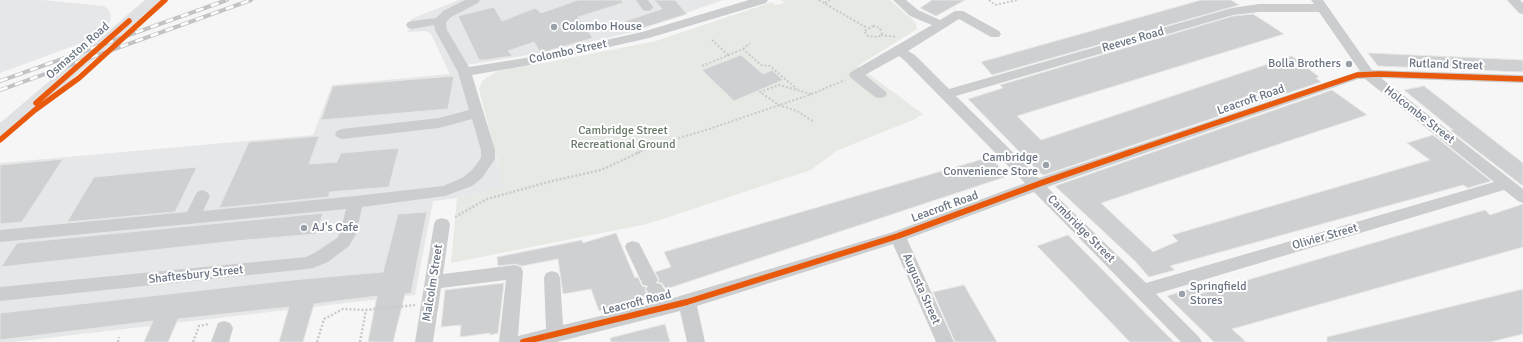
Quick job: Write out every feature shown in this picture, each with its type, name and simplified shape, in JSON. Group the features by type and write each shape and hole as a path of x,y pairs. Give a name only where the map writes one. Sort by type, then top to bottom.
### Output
{"main road":[{"name":"Osmaston Road","path":"0,133 129,21 151,0"}],"street":[{"path":"412,25 440,22 447,14 474,0"},
{"path":"717,0 726,10"},
{"name":"Colombo Street","path":"465,72 525,62 645,35 762,0"},
{"path":"899,0 914,13 941,25"},
{"path":"1513,0 1523,10"},
{"name":"Holcombe Street","path":"1320,4 1369,75 1523,197"},
{"name":"Reeves Road","path":"947,94 1232,12 1259,8 1320,4"},
{"path":"880,94 856,75 899,51 959,14 994,34"},
{"path":"1,238 356,202 445,190 467,182 477,174 488,159 488,150 465,72 441,30 440,22"},
{"name":"Cambridge Street","path":"899,51 910,58 947,94 1193,342"},
{"name":"Leacroft Road","path":"523,342 666,308 898,236 1036,185 1357,75 1369,75"},
{"name":"Rutland Street","path":"1369,75 1523,79"},
{"path":"342,134 439,123 477,113"},
{"name":"Olivier Street","path":"1143,291 1507,184"},
{"path":"192,218 202,196"},
{"name":"Shaftesbury Street","path":"0,294 307,263 322,257 343,242 348,234 356,202"},
{"name":"Malcolm Street","path":"424,342 442,224"},
{"name":"Augusta Street","path":"898,236 945,342"},
{"path":"633,247 666,308"},
{"path":"433,282 515,272 508,342"},
{"path":"552,278 555,335"},
{"path":"687,302 696,342"}],"path":[{"path":"819,0 867,28 873,26 880,28 882,34 878,37 868,36 864,33 867,28"},
{"path":"825,3 830,0"},
{"path":"989,0 995,5 1017,0"},
{"path":"712,40 728,55"},
{"path":"702,66 743,49 750,43"},
{"path":"743,49 761,65 770,66 799,90"},
{"path":"442,224 487,199 552,181 601,170 655,145 702,131 812,94 856,75"},
{"path":"812,94 779,85 760,92 779,104 796,111 814,122"},
{"path":"317,342 318,332 324,319 343,310 366,310 430,304"},
{"path":"360,342 366,310"},
{"path":"118,342 119,337"}],"shaded area":[{"path":"0,0 42,0 104,6 109,10 111,16 110,22 90,40 0,73"},
{"path":"459,0 723,0 633,32 540,53 467,65 505,188 457,198 433,201 415,295 13,342 0,342 0,163 313,135 332,85 450,74 431,34 426,31 408,32 411,19"}],"green space":[{"name":"Cambridge Street Recreational Ground","path":"781,0 890,0 915,22 917,29 858,66 923,114 915,119 836,151 811,170 647,224 451,263 457,198 504,188 479,89 483,80 498,71 656,41 772,2 775,5 785,3"}],"building":[{"path":"578,0 622,0 623,3 578,17 593,38 544,52 540,52 534,42 508,51 513,56 484,60 479,60 458,16 494,7 502,21 535,8 541,13"},
{"path":"654,0 675,0 687,14 633,31 625,21 662,9"},
{"path":"932,0 965,0 936,16 920,8"},
{"path":"1201,0 1231,0 1239,5 992,75 981,62"},
{"path":"1253,14 1284,34 1017,116 1041,140 1292,56 1319,77 1316,78 1321,82 1044,175 1040,173 968,99 1003,88 1000,85 1233,16"},
{"path":"1368,53 1523,60 1523,72 1378,66"},
{"path":"741,55 763,74 772,70 783,80 734,101 702,70"},
{"path":"454,76 448,109 321,120 333,86"},
{"path":"1424,86 1523,163 1523,186 1450,130 1453,130 1404,90"},
{"path":"1332,90 1367,115 1101,203 1153,252 1178,241 1172,235 1430,160 1407,143 1433,135 1491,181 1468,188 1463,185 1170,266 1175,270 1149,277 1135,261 1055,186"},
{"path":"319,136 309,164 337,162 341,153 399,148 389,187 330,192 328,197 219,208 249,142"},
{"path":"990,157 1008,176 666,289 662,283 658,282 659,279 655,272 671,267 664,252"},
{"path":"63,159 22,222 0,224 0,165"},
{"path":"197,167 175,212 67,222 94,177"},
{"path":"1523,204 1523,247 1232,329 1246,342 1214,342 1167,296 1193,288 1200,294 1485,210 1490,215"},
{"path":"427,212 411,293 405,294 393,342 368,342 377,296 314,304 303,342 279,342 289,307 178,319 168,342 144,342 153,321 0,340 0,313 292,280 383,272 398,214"},
{"path":"323,213 316,234 235,241 1,267 17,243"},
{"path":"616,233 635,278 638,277 642,286 646,287 645,290 648,296 599,311 591,289 563,294 558,259 522,266 515,264 498,266 497,257 582,240 583,243"},
{"path":"1068,235 1174,342 1130,342 1037,246"},
{"path":"504,283 498,333 460,337 461,325 441,327 445,290"},
{"path":"964,285 997,342 955,342 933,292"},
{"path":"1523,289 1523,334 1490,342 1327,342 1327,337"},
{"path":"665,324 670,342 611,342 610,338"}],"railway":[{"path":"0,81 227,0"},
{"path":"0,90 251,0"}],"cycle path":[{"path":"0,140 35,110 79,78 165,0"},
{"path":"36,103 129,21"},
{"path":"523,342 687,302 898,236 1044,182 1357,75 1380,74 1523,79"}],"place":[{"name":"Colombo House","path":"554,27"},
{"name":"Bolla Brothers","path":"1349,64"},
{"name":"Cambridge Convenience Store","path":"1046,165"},
{"name":"AJ's Cafe","path":"304,228"},
{"name":"Springfield Stores","path":"1182,294"}]}
